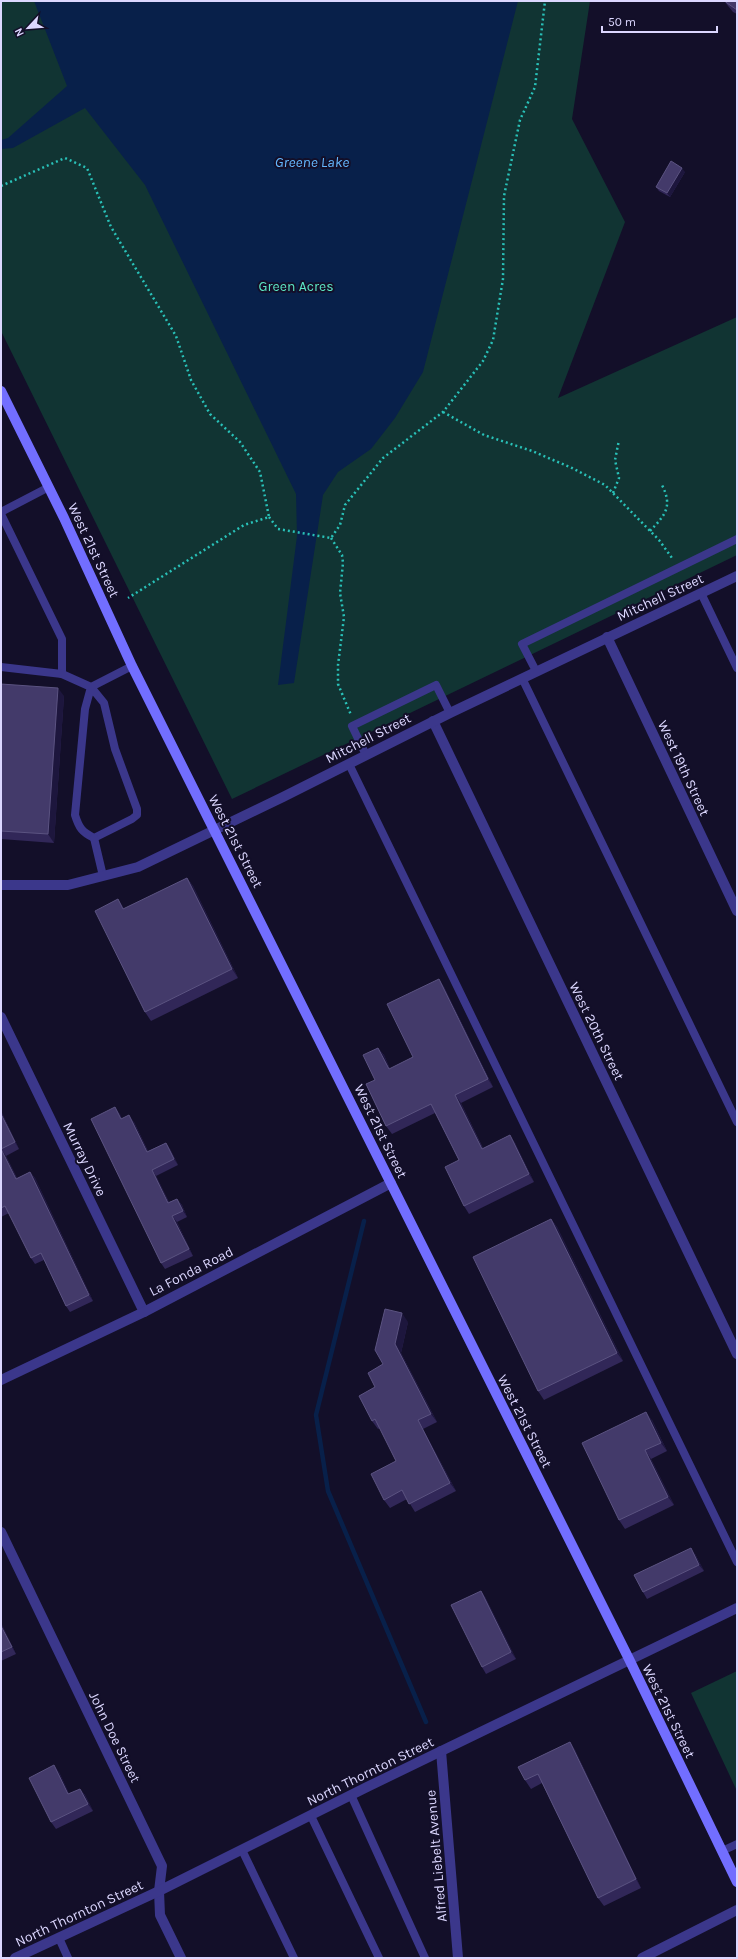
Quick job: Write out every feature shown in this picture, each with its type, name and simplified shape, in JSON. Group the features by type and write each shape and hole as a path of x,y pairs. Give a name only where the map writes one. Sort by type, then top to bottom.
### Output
{"main road":[{"name":"West 21st Street","path":"1,391 49,487 132,666 629,1660 737,1882"}],"street":[{"name":"Mitchell Street","path":"1,886 68,885 138,867 349,764 433,721 737,576"},
{"name":"West 19th Street","path":"607,637 737,911"},
{"name":"West 20th Street","path":"433,721 737,1354"},
{"name":"Murray Drive","path":"1,1018 144,1312"},
{"name":"La Fonda Road","path":"1,1380 144,1312 391,1183"},
{"name":"John Doe Street","path":"1,1532 162,1866 159,1891 160,1915 182,1958"},
{"name":"North Thornton Street","path":"15,1958 159,1891 351,1795 737,1608"},
{"name":"Alfred Liebelt Avenue","path":"441,1751 458,1958"},
{"path":"642,1958 737,1910"}],"lane":[{"path":"49,487 1,513 62,639 62,674"},
{"path":"536,671 522,644 737,539"},
{"path":"701,593 737,668"},
{"path":"94,838 84,833 79,828 75,815 85,709 91,687 132,666"},
{"path":"1,667 62,674 91,687 104,703 116,749 137,809 137,815 94,838"},
{"path":"522,678 737,1122"},
{"path":"366,755 352,726 356,724 436,685 450,713"},
{"path":"349,764 737,1562"},
{"path":"94,838 103,876"},
{"path":"351,1795 425,1958"},
{"path":"311,1816 379,1958"},
{"path":"722,1851 737,1844"},
{"path":"242,1850 294,1958"},
{"path":"59,1938 68,1958"}],"path":[{"path":"331,538 340,525 345,504 383,458 443,412 483,361 493,340 503,279 504,196 520,120 534,86 545,1"},
{"path":"1,186 65,158 87,168 111,227 176,336 191,380 210,414 240,442 260,472 269,517 278,529 331,538"},
{"path":"443,412 484,435 532,451 605,484 663,545 677,569"},
{"path":"613,493 619,478 615,460 619,440"},
{"path":"650,531 666,513 667,496 662,485"},
{"path":"128,598 244,525 269,517"},
{"path":"331,538 342,555 343,564 340,593 344,617 338,665 338,684 356,724"}],"green space":[{"name":"Green Acres","path":"1,1 590,1 572,119 625,222 558,398 737,317 737,555 232,799 1,331"},
{"path":"737,1671 737,1791 691,1693"}],"water":[{"name":"Greene Lake","path":"34,1 518,1 423,372 395,418 371,449 338,472 323,495 294,683 278,685 297,536 296,494 145,185 85,108 13,148 1,149 1,140 8,138 67,86"}],"building":[{"path":"725,1 737,1 737,10 727,3"},
{"path":"671,161 682,168 667,193 656,187"},
{"path":"1,684 58,688 48,834 1,831"},
{"path":"187,878 232,969 145,1012 95,911 118,899 123,909"},
{"path":"439,979 488,1079 455,1095 482,1149 510,1135 529,1174 464,1206 445,1167 459,1160 431,1104 386,1126 366,1084 375,1080 363,1055 378,1048 389,1069 413,1057 387,1004"},
{"path":"115,1107 121,1119 129,1115 147,1152 166,1143 174,1159 152,1170 168,1203 177,1199 183,1211 172,1216 189,1249 161,1263 91,1119"},
{"path":"1,1114 15,1142 1,1149"},
{"path":"1,1149 16,1179 30,1172 89,1295 66,1306 41,1253 31,1258 5,1206 1,1208"},
{"path":"551,1219 617,1353 538,1391 473,1257"},
{"path":"385,1309 402,1313 395,1344 431,1414 418,1420 450,1483 409,1504 402,1490 384,1500 371,1474 396,1461 375,1419 372,1421 359,1396 375,1387 368,1373 383,1364 375,1350"},
{"path":"646,1412 661,1443 645,1450 668,1497 619,1520 582,1443"},
{"path":"691,1548 699,1565 643,1592 634,1575"},
{"path":"481,1591 511,1652 482,1667 451,1605"},
{"path":"1,1626 12,1647 1,1652"},
{"path":"570,1742 636,1879 598,1898 538,1774 525,1780 518,1767"},
{"path":"54,1765 68,1794 80,1789 88,1804 51,1822 29,1778"}],"waterway":[{"path":"364,1221 316,1415 328,1491 426,1722"}]}
